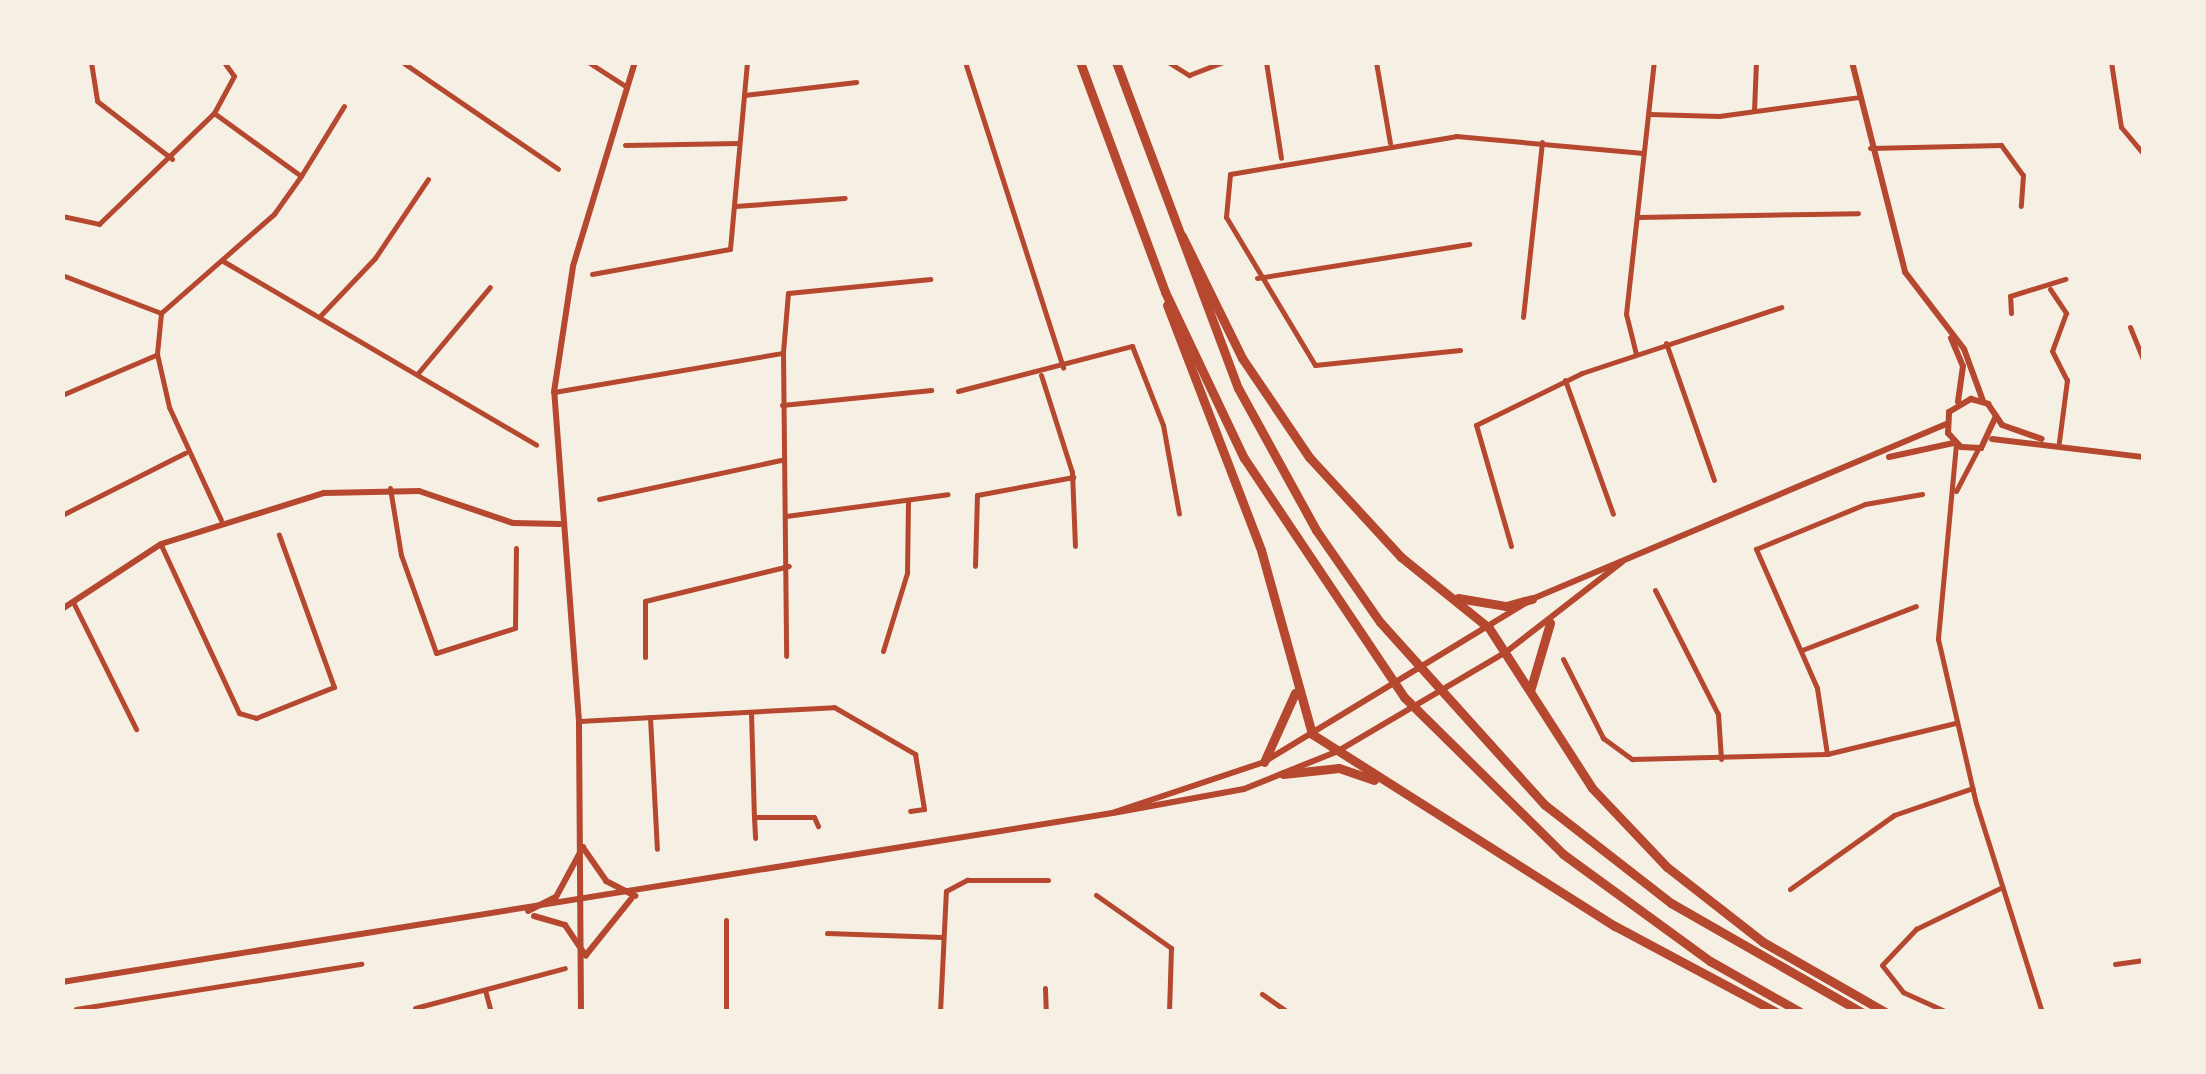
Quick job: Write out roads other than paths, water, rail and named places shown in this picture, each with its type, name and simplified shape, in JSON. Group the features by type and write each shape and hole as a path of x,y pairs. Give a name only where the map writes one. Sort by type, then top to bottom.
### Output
{"highway":[{"path":"1080,62 1165,292 1254,475 1404,697 1562,854 1710,961 1800,1012"},
{"path":"1116,62 1203,310 1279,466 1380,622 1466,726 1545,805 1670,903 1861,1012"},
{"path":"1161,194 1242,358 1309,457 1358,516 1489,628 1574,766 1667,867 1763,942 1885,1012"},
{"path":"1165,292 1171,328 1261,550 1312,734 1382,783 1673,960 1776,1012"},
{"path":"1450,596 1491,606 1532,599"},
{"path":"1530,693 1550,623"},
{"path":"1264,762 1292,717 1296,683"},
{"path":"1283,774 1339,768 1382,783"}],"main road":[{"path":"582,1012 586,956 580,721 560,524 554,392 573,266 635,62"},
{"path":"1852,62 1870,148 1909,280 1951,337 1984,401 1996,416 2042,439"},
{"path":"62,982 585,905 1112,813 1264,762 1368,705 1532,599 1873,460 1946,424 1958,402 1964,368 1951,337"},
{"path":"1958,402 1984,401"},
{"path":"1991,440 1996,416"},
{"path":"1946,424 1956,444"},
{"path":"1873,460 1956,444 1980,448 1991,440 2042,439 2144,457"},
{"path":"62,609 161,544 220,520 324,493 390,488 513,523 560,524"},
{"path":"1112,813 1148,814 1283,774 1338,750 1550,623 1625,559"},
{"path":"583,848 606,882 636,896"},
{"path":"522,914 556,896 583,848"},
{"path":"586,956 606,918 636,896"},
{"path":"522,914 566,925 586,956"}],"street":[{"path":"91,62 97,102 172,159"},
{"path":"62,216 99,224 172,159 214,113 234,76 224,62"},
{"path":"402,62 558,169"},
{"path":"588,62 627,87"},
{"path":"592,274 725,252 735,206 747,62"},
{"path":"965,62 1062,368"},
{"path":"1168,62 1189,75 1223,62"},
{"path":"1266,62 1280,158"},
{"path":"1376,62 1390,144"},
{"path":"1636,354 1626,314 1654,62"},
{"path":"1754,112 1756,62"},
{"path":"2111,62 2121,127 2144,154"},
{"path":"744,95 856,82"},
{"path":"1648,114 1754,112 1859,97"},
{"path":"220,520 186,452 157,354 161,313 223,260 301,176 344,106"},
{"path":"214,113 301,176"},
{"path":"1460,350 1321,368 1256,278 1223,192 1236,168 1280,158 1456,136 1644,152"},
{"path":"1523,317 1542,142"},
{"path":"625,145 739,143"},
{"path":"1870,148 2001,145 2016,156 2021,206"},
{"path":"320,316 375,258 428,180"},
{"path":"735,206 845,198"},
{"path":"1636,217 1858,213"},
{"path":"1256,278 1468,244"},
{"path":"223,260 536,445"},
{"path":"62,274 161,313"},
{"path":"786,656 789,566 780,460 788,293 930,278"},
{"path":"2011,314 2010,296 2050,288 2064,279"},
{"path":"418,374 490,287"},
{"path":"2050,288 2066,313 2052,351 2068,380 2059,442"},
{"path":"1512,546 1476,425 1564,380 1781,307"},
{"path":"2130,327 2144,362"},
{"path":"1666,343 1714,480"},
{"path":"958,392 1041,375 1120,346 1138,350 1171,452 1179,514"},
{"path":"554,392 783,352"},
{"path":"62,395 157,354"},
{"path":"1041,375 1072,476 1075,546"},
{"path":"1564,380 1613,514"},
{"path":"782,404 932,390"},
{"path":"1956,444 1955,494 1936,625 1955,724 2042,1012"},
{"path":"1955,494 1980,448"},
{"path":"62,515 186,452"},
{"path":"599,499 780,460"},
{"path":"975,566 976,495 1072,476"},
{"path":"390,488 401,555 436,652 515,628 516,548"},
{"path":"786,516 948,494"},
{"path":"1828,754 1802,650 1756,549 1865,504 1922,494"},
{"path":"883,651 906,574 908,501"},
{"path":"161,544 239,713 256,718 334,687 280,535"},
{"path":"645,657 645,601 789,566"},
{"path":"1655,590 1718,714 1721,759"},
{"path":"72,600 136,729"},
{"path":"1802,650 1916,606"},
{"path":"1563,660 1614,753 1721,759 1828,754 1955,724"},
{"path":"580,721 834,707 903,745 922,782 924,809 910,811"},
{"path":"751,712 755,838"},
{"path":"650,717 658,850"},
{"path":"1790,889 1894,815 1973,788"},
{"path":"754,817 814,817 818,826"},
{"path":"940,1012 942,937 951,884 1048,880"},
{"path":"1947,1012 1903,992 1882,966 1916,929 2002,886"},
{"path":"1096,895 1171,948 1169,1012"},
{"path":"726,920 726,1012"},
{"path":"826,934 942,937"},
{"path":"2114,964 2144,960"},
{"path":"76,1009 361,964"},
{"path":"415,1008 565,968"},
{"path":"1045,988 1046,1012"},
{"path":"484,990 491,1012"},
{"path":"1262,994 1288,1012"},
{"path":"137,1000 138,1012"}]}
